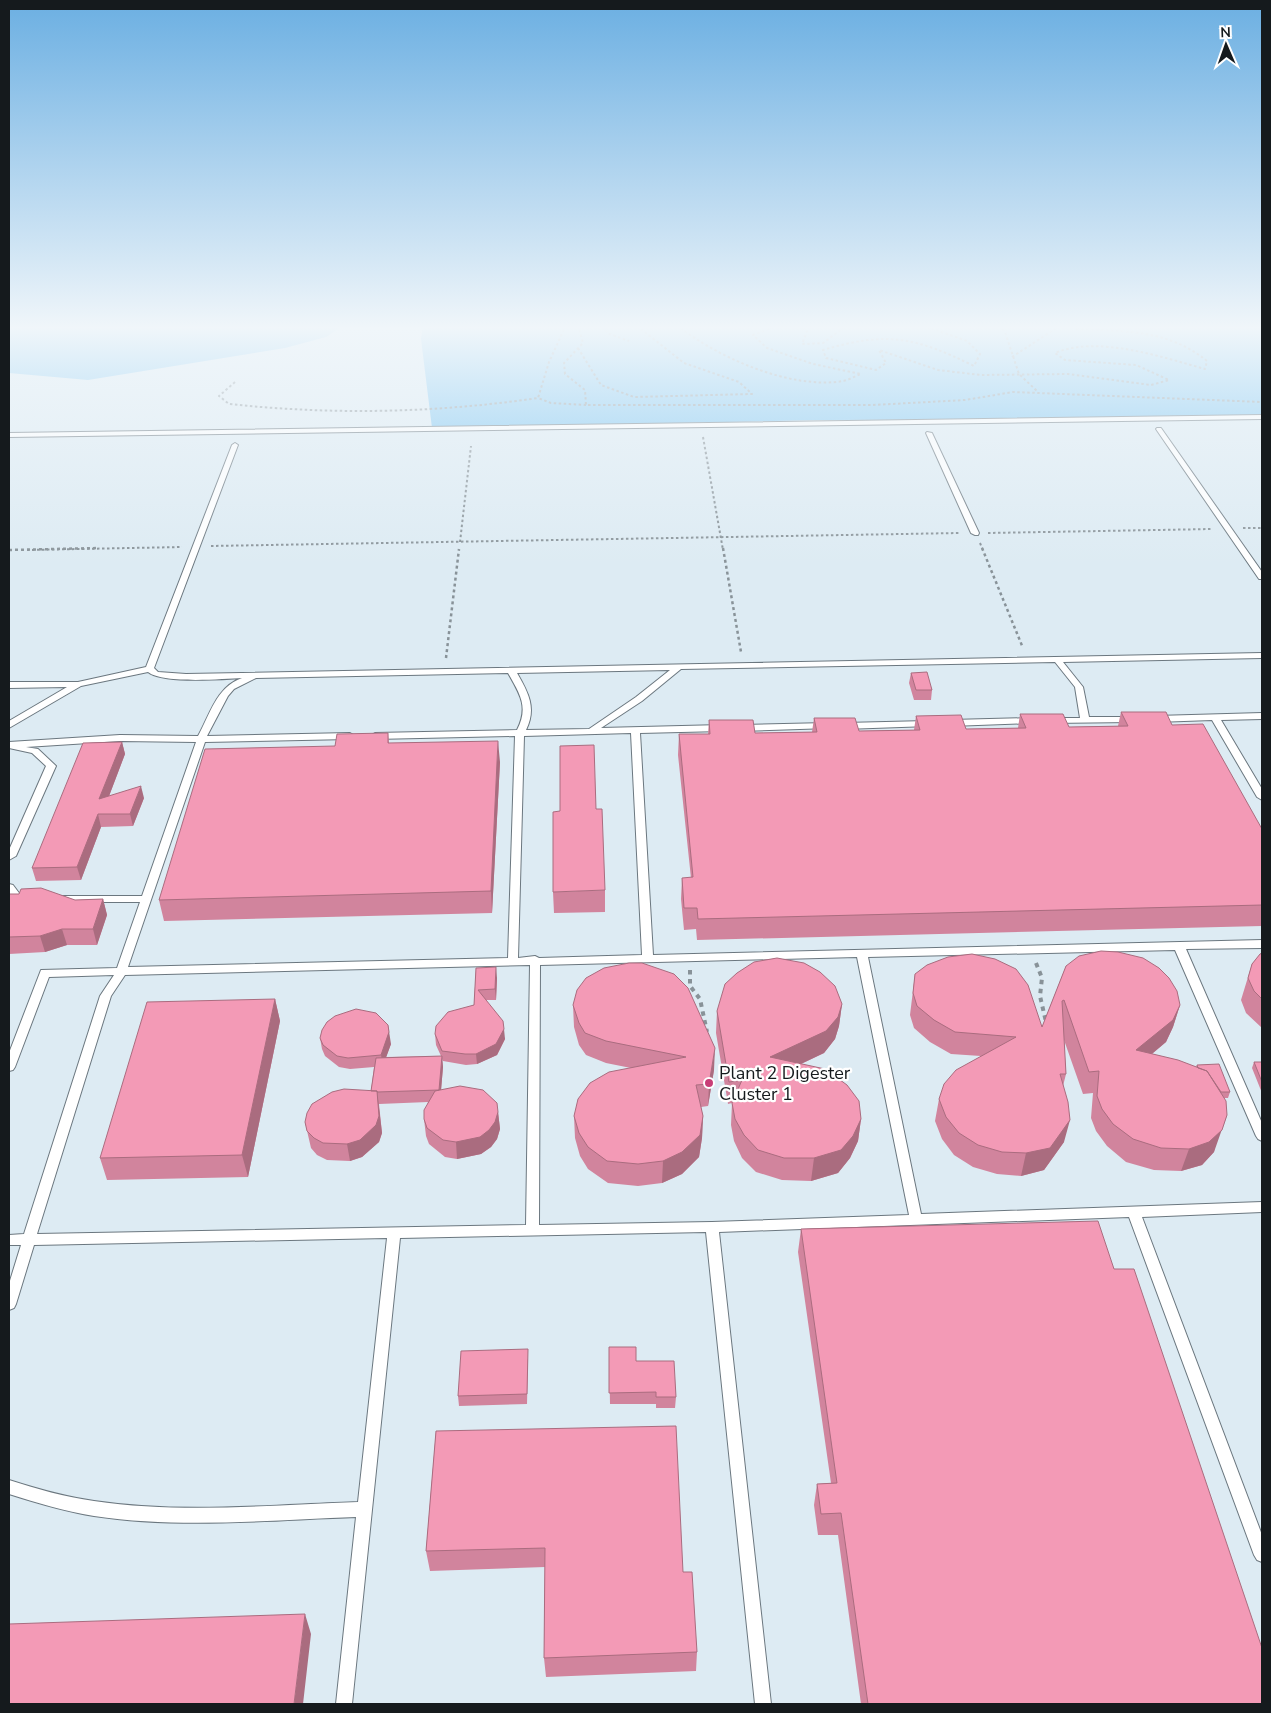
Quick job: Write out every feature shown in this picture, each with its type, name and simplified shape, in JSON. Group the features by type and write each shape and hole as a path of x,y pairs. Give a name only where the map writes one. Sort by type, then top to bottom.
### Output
{"lane":[{"path":"9,435 1262,417"},
{"path":"1159,429 1262,577"},
{"path":"929,433 975,533"},
{"path":"150,670 235,445"},
{"path":"9,685 78,684 150,670 156,674 186,677 1262,655"},
{"path":"1057,658 1079,687 1085,720"},
{"path":"589,731 639,699 679,667"},
{"path":"511,670 529,702 527,722 520,733 513,961"},
{"path":"9,1304 106,996 121,972 201,739 210,724 217,703 232,687 246,679 265,675"},
{"path":"9,725 78,684"},
{"path":"9,746 120,738 201,739 520,733 1262,716"},
{"path":"1215,717 1262,797"},
{"path":"635,730 648,958"},
{"path":"9,746 35,751 51,766 9,857"},
{"path":"9,887 19,900 146,899"},
{"path":"9,1067 45,973 1262,944"},
{"path":"1179,946 1262,1136"},
{"path":"862,953 916,1220"},
{"path":"532,1231 535,960"},
{"path":"9,1240 532,1231 1262,1208"},
{"path":"1134,1212 1262,1555"},
{"path":"712,1226 763,1704"},
{"path":"344,1704 394,1234"},
{"path":"9,1487 36,1498 89,1508 173,1514 365,1509"}],"path":[{"path":"242,405 326,411 436,412 495,405"},
{"path":"586,405 874,405"},
{"path":"703,437 743,665"},
{"path":"460,542 471,446"},
{"path":"9,550 1262,528"},
{"path":"975,533 1020,634 1024,650 1015,659"},
{"path":"444,671 459,550"},
{"path":"1031,949 1042,978 1040,996 1047,1025"},
{"path":"689,957 690,986 700,999 707,1032"}],"shaded area":[{"path":"429,405 1262,405 1262,419 820,420 432,428"}],"building":[{"path":"927,672 932,690 916,690 911,673"},
{"path":"1121,712 1166,712 1172,725 1203,724 1262,829 1262,905 698,919 697,908 684,908 682,878 693,877 679,734 710,734 709,720 753,720 755,733 817,732 814,718 855,718 859,731 920,730 916,716 961,715 966,729 1026,728 1020,714 1063,714 1069,727 1128,726"},
{"path":"388,733 388,743 498,741 491,891 159,900 205,749 335,746 337,734"},
{"path":"122,742 99,799 141,786 130,814 98,814 77,867 32,868 83,743"},
{"path":"594,745 596,809 602,809 605,890 553,892 553,812 560,811 560,746"},
{"path":"41,888 75,900 103,899 93,929 62,929 40,936 9,937 9,894 19,894 21,889"},
{"path":"1101,951 1118,952 1143,958 1159,968 1169,978 1177,991 1180,1005 1173,1020 1136,1050 1178,1060 1207,1071 1226,1101 1227,1115 1222,1130 1209,1142 1189,1149 1161,1148 1133,1139 1113,1124 1102,1109 1097,1096 1099,1071 1089,1072 1064,1000 1062,1001 1066,1074 1060,1074 1068,1102 1070,1120 1050,1148 1026,1153 1002,1152 978,1145 959,1133 946,1117 939,1099 944,1084 956,1070 1016,1037 955,1032 934,1020 917,1006 913,993 915,974 927,965 948,957 972,954 995,959 1016,969 1028,985 1042,1027 1066,966 1079,956"},
{"path":"1262,953 1262,999 1254,991 1248,978 1252,964"},
{"path":"777,958 804,963 820,972 835,986 842,1004 838,1017 826,1031 770,1057 825,1069 847,1085 859,1101 861,1119 853,1136 841,1150 814,1158 784,1158 758,1150 744,1135 735,1119 732,1103 742,1080 729,1082 717,1011 725,984 737,973 754,962"},
{"path":"629,963 642,963 674,974 688,988 715,1048 709,1084 696,1085 703,1116 700,1135 682,1152 663,1161 638,1164 607,1161 588,1147 579,1133 574,1116 578,1099 590,1083 609,1072 686,1057 606,1041 585,1033 579,1023 573,1005 577,990 586,978 604,968"},
{"path":"496,967 495,989 478,990 503,1021 504,1029 496,1044 476,1054 442,1051 435,1034 436,1026 448,1012 474,1005 476,968"},
{"path":"275,999 242,1155 100,1158 147,1002"},
{"path":"356,1009 376,1013 388,1025 389,1032 381,1055 348,1058 337,1056 323,1045 320,1038 327,1022 335,1016"},
{"path":"442,1056 439,1090 371,1091 376,1058"},
{"path":"1254,1062 1262,1062 1262,1082"},
{"path":"1219,1064 1230,1092 1221,1092 1207,1071 1198,1068 1197,1065"},
{"path":"460,1086 483,1090 497,1103 498,1112 495,1122 480,1137 456,1142 443,1140 427,1128 424,1110 435,1091"},
{"path":"344,1089 377,1091 379,1116 376,1125 360,1140 347,1144 323,1143 307,1131 305,1122 307,1113 312,1104 332,1092"},
{"path":"1098,1221 1114,1269 1134,1269 1262,1648 1262,1704 868,1704 841,1513 821,1514 817,1484 837,1483 801,1229"},
{"path":"609,1347 636,1347 636,1361 674,1361 676,1397 656,1397 656,1392 609,1393"},
{"path":"528,1349 527,1394 458,1396 461,1351"},
{"path":"676,1426 683,1572 692,1572 697,1652 544,1658 545,1548 426,1551 436,1431"},
{"path":"305,1614 294,1704 9,1704 9,1624"}],"place":[{"name":"Plant 2 Digester Cluster 1","path":"709,1083"}]}
